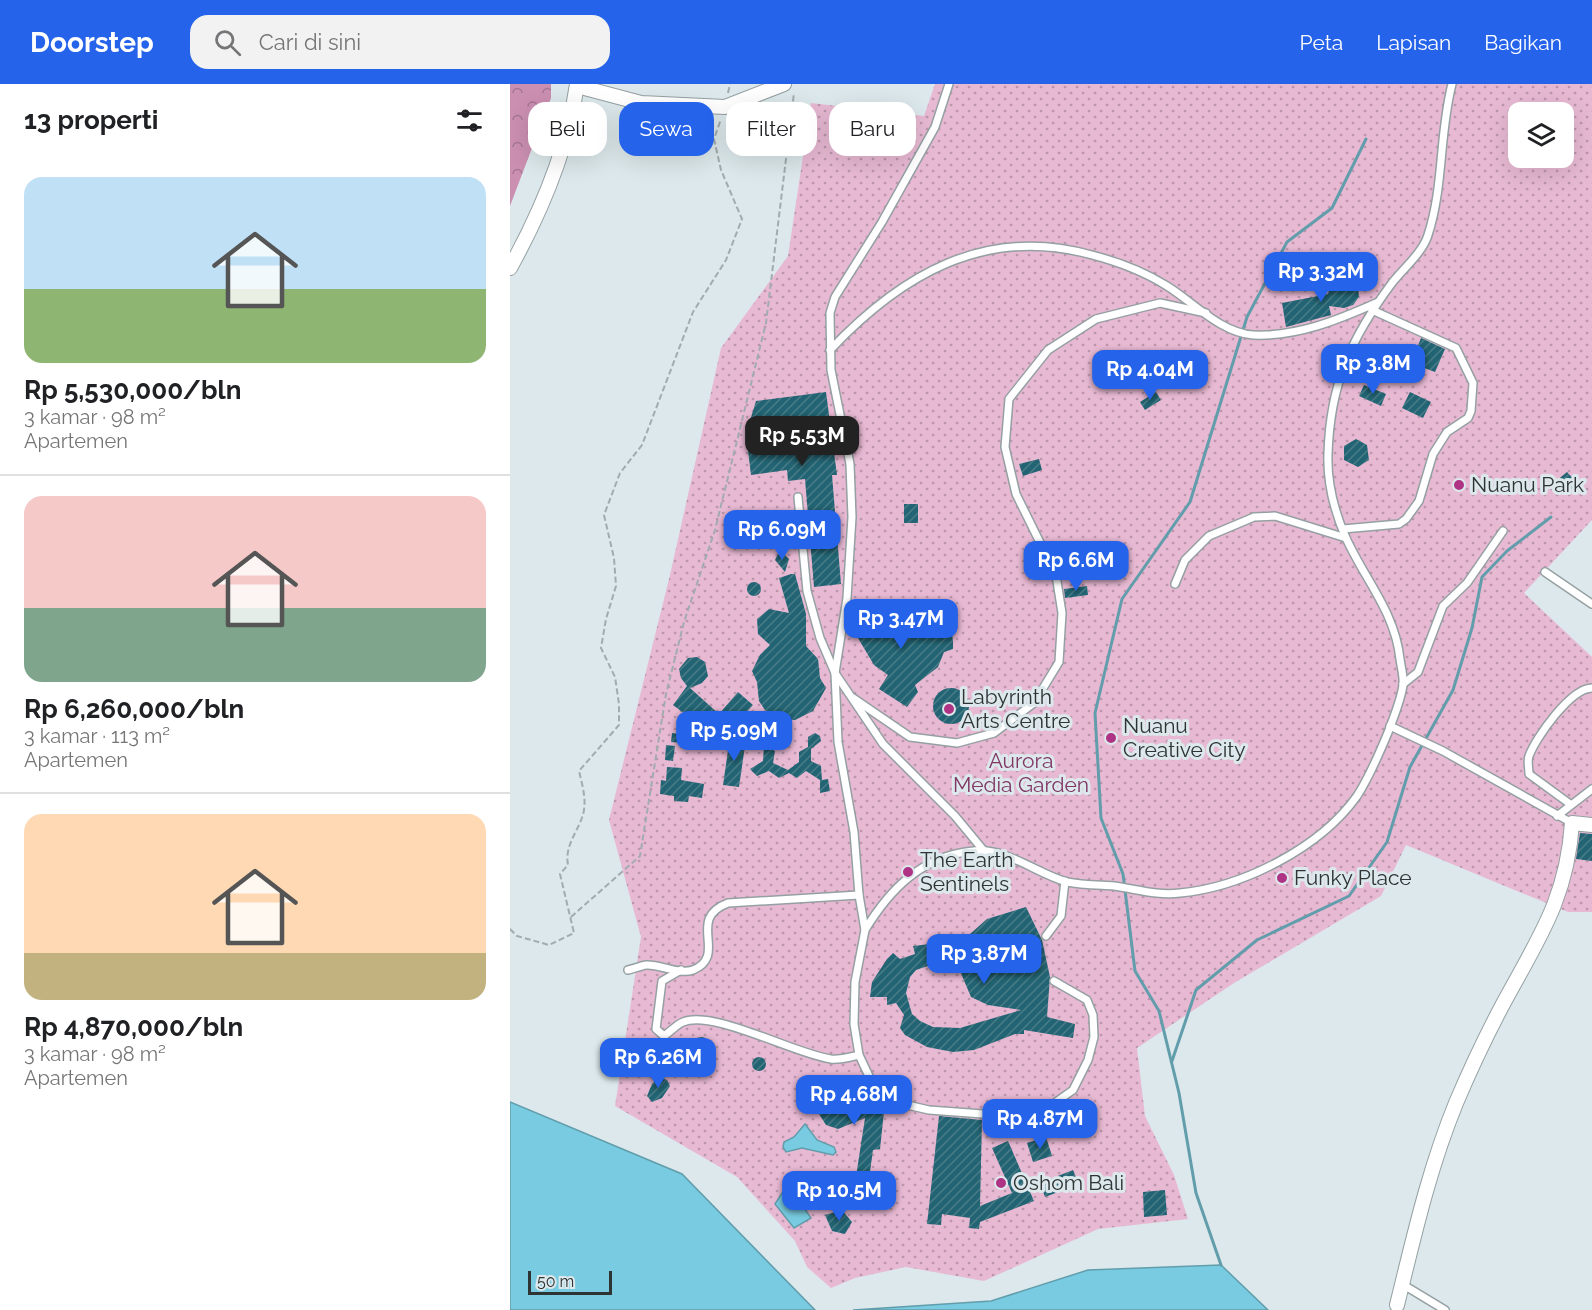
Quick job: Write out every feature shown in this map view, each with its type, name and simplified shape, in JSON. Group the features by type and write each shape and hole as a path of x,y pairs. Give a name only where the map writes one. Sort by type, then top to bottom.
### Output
{"street":[{"path":"510,268 534,224 566,135 577,85 641,103 725,107 784,84"},
{"path":"1397,1305 1424,1194 1456,1102 1502,1006 1551,918 1568,866 1572,823 1592,825"}],"lane":[{"path":"865,930 859,895 854,832 838,742 836,673 847,598 852,517 850,464 830,350 830,313 835,297 882,222 935,127 949,84"},
{"path":"1054,981 1087,1000 1093,1015 1094,1037 1088,1060 1073,1090 1049,1107 983,1114 929,1110 894,1102 877,1093 859,1055 854,1024 855,982 865,930 882,902 903,879 921,868 952,855 984,851 1007,857 1065,881 1179,894 1253,875 1322,832 1357,796 1378,756 1403,684 1398,639 1389,613 1346,538 1332,495 1328,457 1332,406 1347,355 1372,310 1428,239 1440,180 1445,108 1452,84"},
{"path":"830,350 862,316 935,267 966,255 1023,245 1064,247 1127,265 1168,286 1232,330 1253,335 1307,329 1378,302"},
{"path":"853,698 910,736 957,743 994,733 1034,703 1059,662 1062,613 1056,574 1016,494 1005,447 1009,399 1048,350 1096,319 1160,303 1206,313"},
{"path":"1343,529 1399,524 1406,519 1419,501 1433,454 1447,432 1468,418 1471,411 1473,383 1456,348 1372,310"},
{"path":"798,497 807,591 820,638 836,673 883,744 955,816 984,851"},
{"path":"1175,584 1185,560 1209,536 1254,517 1275,516 1346,538"},
{"path":"1403,684 1418,672 1443,606 1467,583 1503,531"},
{"path":"1545,572 1592,604"},
{"path":"1570,804 1529,774 1527,758 1554,717 1573,697 1592,688"},
{"path":"1390,726 1572,823"},
{"path":"1557,816 1592,789"},
{"path":"1046,936 1062,916 1065,881"},
{"path":"628,970 646,965 691,971 704,963 710,950 709,916 715,908 728,903 859,895"},
{"path":"681,970 662,981 656,1029 664,1036 684,1022 703,1019 748,1031 780,1046 833,1060 859,1055"},
{"path":"1402,1284 1445,1310"}],"path":[{"path":"571,917 640,856 666,694 684,622 715,530 766,323 795,84"},
{"path":"510,929 517,936 549,945 574,933 560,874 568,865 566,856 574,831 584,812 584,794 579,771 619,724 620,704 615,677 601,648 606,619 616,586 614,558 604,515 620,473 642,445 693,312 726,260 742,219 721,170 714,139 725,107"}],"green space":[{"path":"510,84 551,84 549,102 528,102 529,156 510,206"},
{"name":"Nuanu Creative City","path":"935,84 1592,84 1592,520 1524,593 1592,657 1592,912 1568,912 1406,845 1381,896 1234,983 1137,1048 1145,1116 1174,1175 1188,1219 1098,1229 984,1281 906,1267 855,1278 831,1288 807,1267 795,1241 737,1177 615,1106 641,937 609,820 670,575 721,348 788,256 803,156 817,156 817,104 829,105 829,156 916,156 916,115 924,116"}],"water":[{"path":"510,1102 682,1174 815,1310 510,1310"},
{"path":"805,1124 817,1140 834,1147 836,1152 833,1155 802,1148 786,1152 783,1147 784,1142 794,1137"},
{"path":"782,1193 797,1198 811,1218 794,1228 775,1204"},
{"path":"1221,1265 1268,1310 853,1310 991,1301 1088,1270"}],"building":[{"path":"1346,278 1358,287 1359,297 1353,305 1344,308 1329,306 1331,315 1286,327 1282,303 1328,294 1332,282"},
{"path":"1421,338 1445,349 1435,372 1411,363"},
{"path":"1373,348 1386,354 1373,380 1360,373"},
{"path":"1364,385 1386,394 1381,406 1359,396"},
{"path":"826,392 837,475 832,475 841,584 814,587 805,479 788,481 787,470 751,475 746,434 756,401"},
{"path":"1156,392 1161,400 1145,410 1140,402"},
{"path":"1410,392 1431,402 1423,418 1402,408"},
{"path":"1356,439 1367,445 1369,460 1358,467 1344,460 1344,446"},
{"path":"1039,459 1042,470 1023,476 1019,464"},
{"path":"1567,472 1578,484 1566,494 1555,482"},
{"path":"904,504 918,504 918,523 904,523"},
{"path":"783,553 789,559 785,572 775,560 778,554"},
{"path":"795,574 806,614 806,646 818,659 820,678 826,688 813,711 795,720 783,720 765,710 759,701 757,682 752,671 760,655 770,645 758,634 757,619 769,609 789,613 779,578"},
{"path":"751,582 757,582 761,589 757,596 751,596 747,592 747,586"},
{"path":"1087,586 1088,595 1065,598 1064,589"},
{"path":"910,606 914,619 923,630 943,630 952,634 953,649 944,652 938,667 915,685 918,692 907,707 879,689 888,675 874,665 858,638 852,617"},
{"path":"697,657 705,662 708,676 702,683 690,688 719,714 738,692 753,705 726,735 703,715 688,731 678,720 685,714 673,705 687,686 681,678 679,669 688,658"},
{"path":"951,688 963,694 969,706 963,718 951,724 939,718 933,706 939,694"},
{"path":"761,730 767,736 764,746 752,740 755,732"},
{"path":"672,733 686,735 685,743 671,742"},
{"path":"815,733 820,736 821,741 811,749 811,761 821,766 822,780 828,779 830,791 820,793 820,780 806,771 797,778 789,773 779,778 769,771 757,776 750,769 763,761 764,746 775,751 773,763 788,770 799,762 799,752 808,747 808,737"},
{"path":"730,737 746,739 739,787 723,785"},
{"path":"666,745 675,746 673,761 665,760"},
{"path":"667,767 682,768 681,780 704,784 702,798 689,796 688,802 674,801 674,796 660,794 661,780 666,781"},
{"path":"1580,833 1592,834 1592,861 1576,859"},
{"path":"1026,907 1042,940 1050,977 1047,1017 1075,1024 1073,1038 1024,1030 1024,1034 1015,1034 974,1050 953,1052 927,1047 905,1035 900,1028 904,1015 896,1003 887,1005 887,997 870,997 872,982 893,953 900,959 915,954 913,946 930,944 931,965 916,970 910,977 906,993 912,1014 920,1021 933,1027 960,1028 1021,1010 988,1005 971,997 960,971 961,942 987,919"},
{"path":"701,1037 707,1039 709,1045 707,1051 701,1053 695,1051 693,1045 695,1039"},
{"path":"759,1057 764,1059 766,1064 764,1069 759,1071 754,1069 752,1064 754,1059"},
{"path":"659,1077 667,1080 670,1086 662,1098 652,1102 647,1096 652,1084"},
{"path":"843,1088 855,1095 860,1111 884,1112 880,1149 873,1150 865,1190 855,1183 865,1118 838,1129 826,1125 819,1114 820,1100 829,1090"},
{"path":"939,1116 982,1120 980,1206 1012,1193 992,1148 1008,1141 1034,1201 980,1222 979,1229 969,1228 970,1218 942,1214 941,1225 927,1224"},
{"path":"1046,1137 1052,1156 1033,1162 1027,1143"},
{"path":"1073,1170 1079,1184 1045,1197 1040,1183"},
{"path":"1165,1190 1167,1215 1144,1217 1143,1192"},
{"path":"842,1210 852,1222 845,1234 832,1231 825,1215"}],"waterway":[{"path":"1221,1265 1196,1193 1179,1093 1159,1011 1135,971 1123,874 1101,818 1095,713 1122,599 1190,502 1247,317 1287,242 1332,208 1366,139"},
{"path":"1172,1061 1196,990 1257,940 1349,896 1387,842 1410,767 1453,690 1472,628 1482,577 1507,551 1551,517"}],"place":[{"name":"Nuanu Park","path":"1459,485"},
{"name":"Labyrinth Arts Centre","path":"949,709"},
{"name":"Nuanu Creative City","path":"1111,738"},
{"name":"The Earth Sentinels","path":"908,872"},
{"name":"Funky Place","path":"1282,878"},
{"name":"Oshom Bali","path":"1001,1183"}],"park label":[{"name":"Aurora Media Garden","path":"1021,773"}]}
